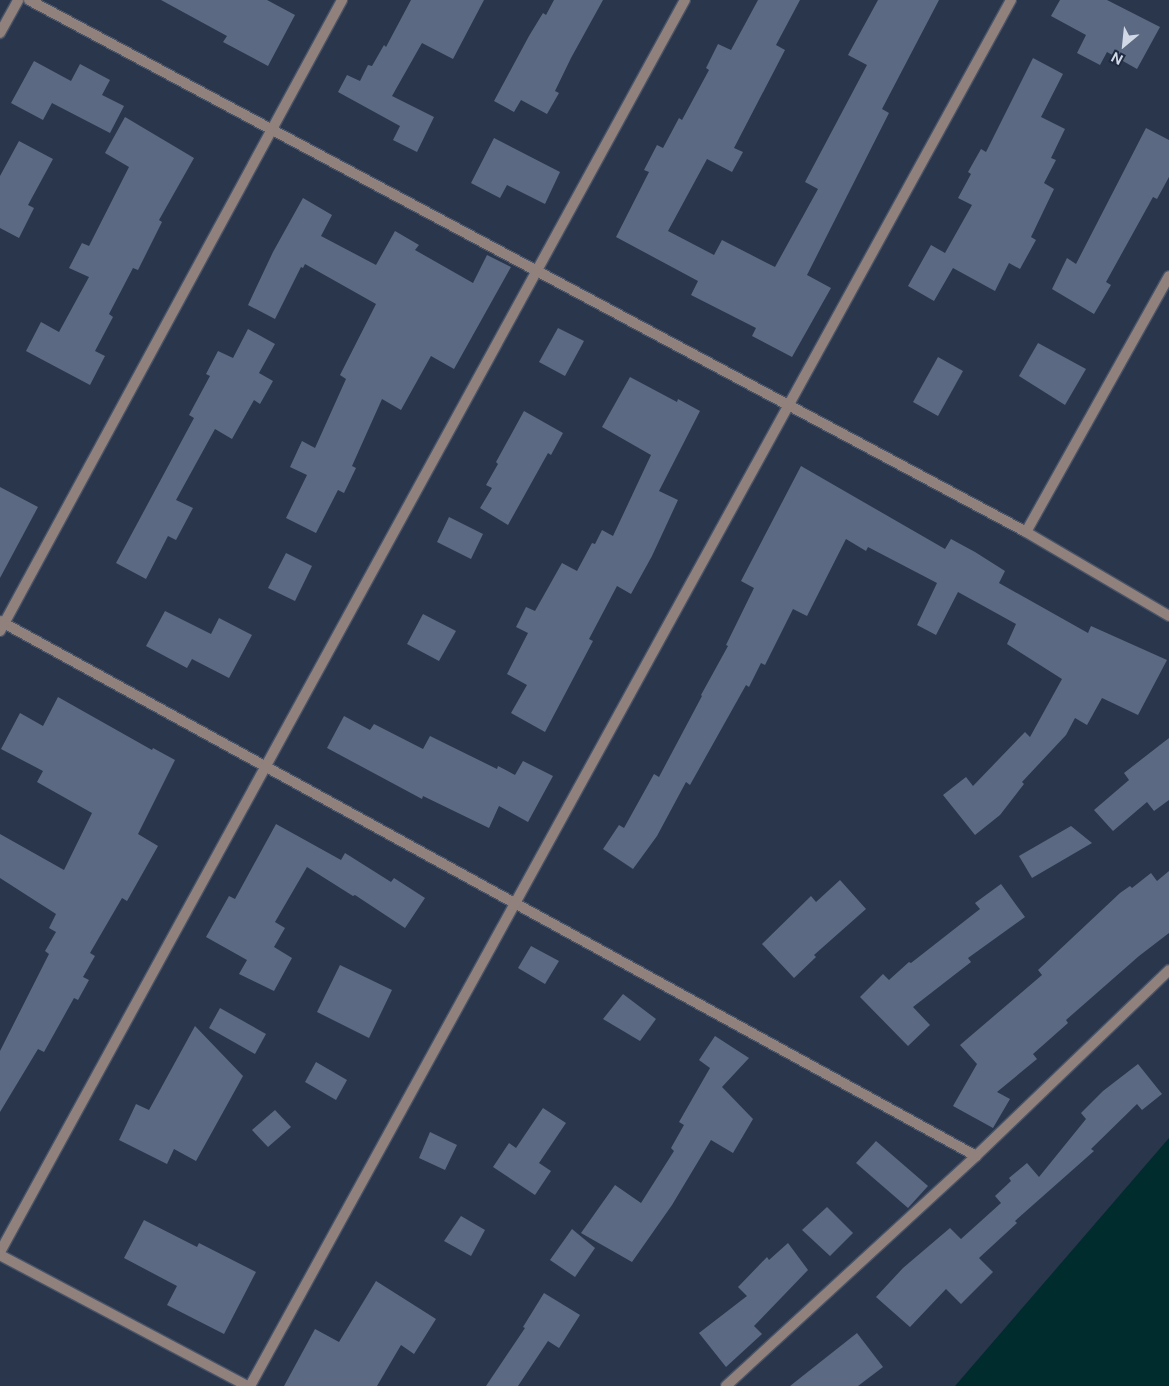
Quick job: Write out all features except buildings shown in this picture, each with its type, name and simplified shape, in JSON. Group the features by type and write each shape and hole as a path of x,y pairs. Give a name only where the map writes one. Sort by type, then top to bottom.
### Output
{"street":[{"path":"0,33 18,0"},
{"path":"29,0 1026,532 1169,616"},
{"path":"342,0 1,625 266,765 976,1156"},
{"path":"685,0 0,1253 249,1386 1011,0"},
{"path":"1026,532 1169,276"},
{"path":"726,1386 976,1156 1169,970"}],"shaded area":[{"path":"1169,1138 1169,1386 955,1386"}]}
